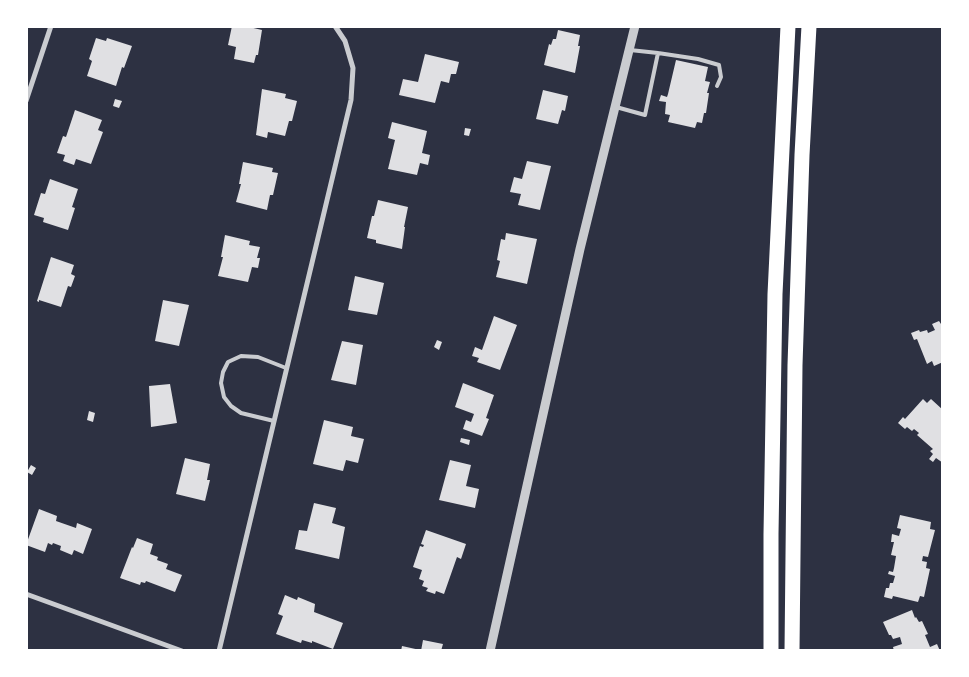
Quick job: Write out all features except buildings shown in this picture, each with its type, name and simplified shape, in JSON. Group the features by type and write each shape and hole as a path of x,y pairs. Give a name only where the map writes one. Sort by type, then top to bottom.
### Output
{"highway":[{"path":"770,651 772,415 788,26"},
{"path":"792,651 795,365 802,155 809,26"}],"street":[{"path":"26,101 51,26"},
{"path":"219,651 351,100 353,68 345,41 335,26"},
{"path":"490,651 580,249 635,26"},
{"path":"26,594 182,651"}],"lane":[{"path":"630,50 698,59 719,65 721,77 717,86"},
{"path":"616,106 645,114 658,53"},
{"path":"274,421 240,413 231,406 224,397 221,384 223,372 228,362 241,356 258,358 286,368"}]}
